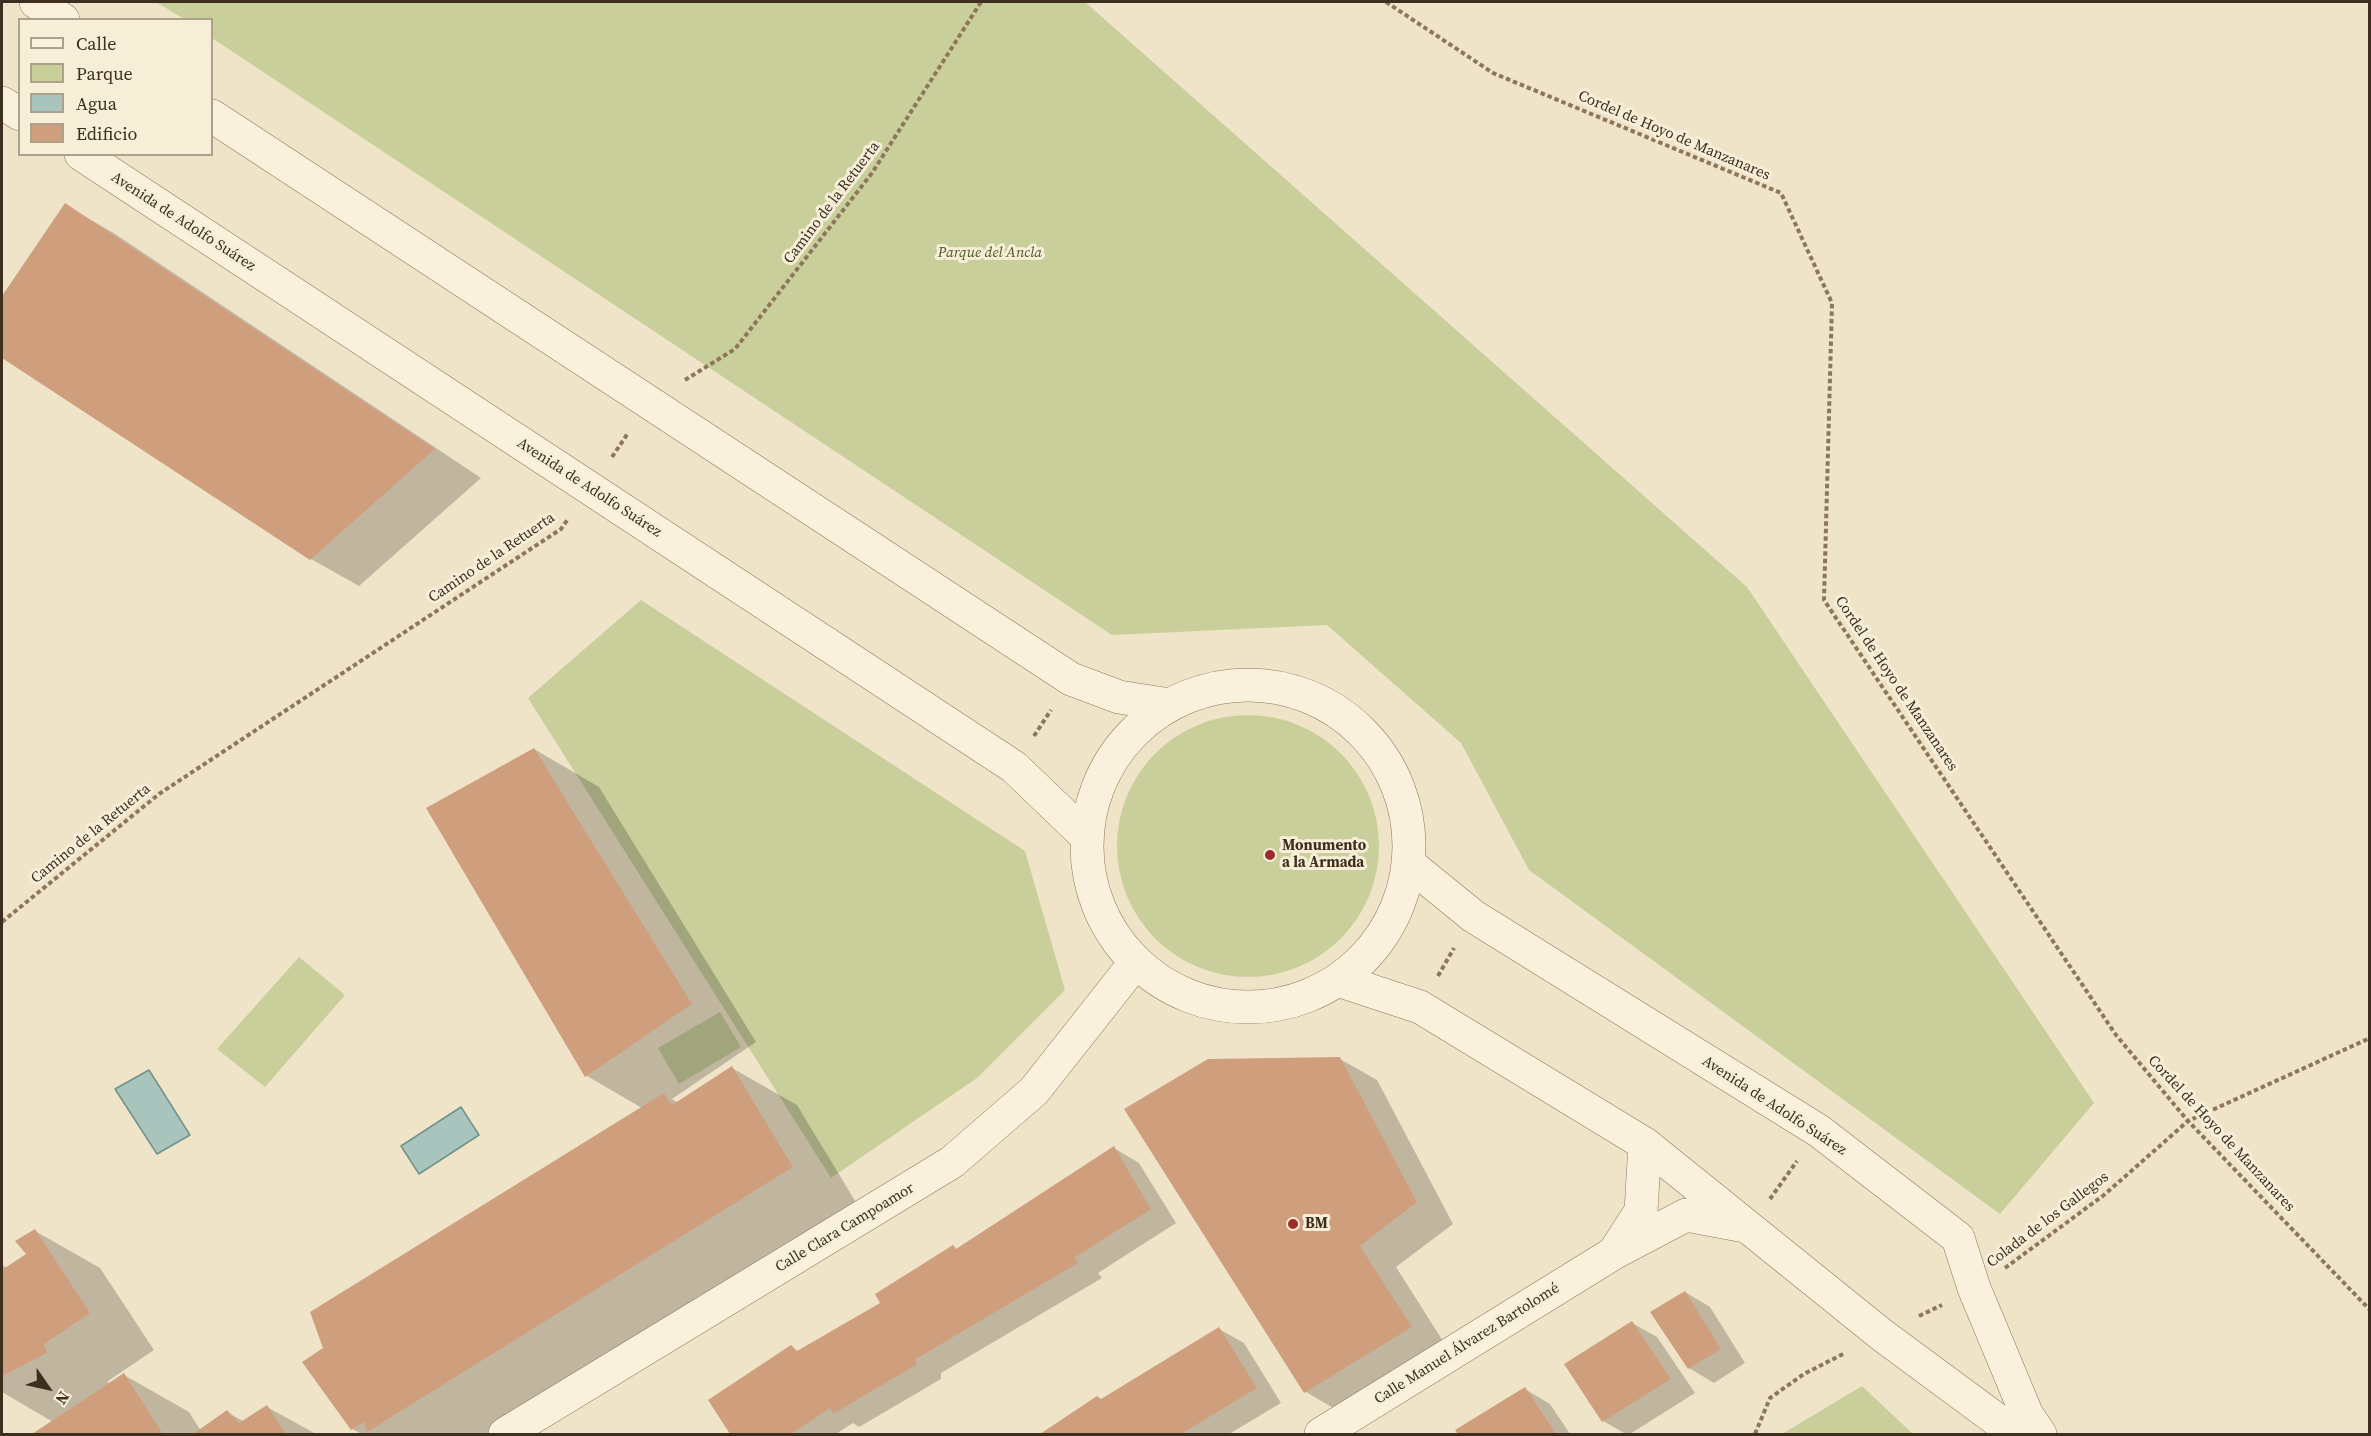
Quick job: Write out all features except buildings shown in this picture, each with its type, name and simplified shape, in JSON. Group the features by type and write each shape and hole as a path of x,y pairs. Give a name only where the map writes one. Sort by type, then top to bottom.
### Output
{"street":[{"path":"36,2 60,18"},
{"path":"2,103 18,113"},
{"path":"213,117 1071,679 1119,698 1170,705"},
{"name":"Avenida de Adolfo Suárez","path":"84,156 1014,767 1086,836"},
{"path":"1244,685 1283,688 1320,702 1352,723 1379,752 1398,786 1407,824 1408,863 1400,897 1386,929 1365,958 1338,980 1298,1000 1255,1008 1212,1004 1171,989 1136,963 1113,936 1097,905 1088,871 1086,836 1094,796 1111,760 1137,729 1170,705 1206,690 1244,685"},
{"name":"Avenida de Adolfo Suárez","path":"1408,863 1473,916 1819,1131 1958,1238 1974,1288 2027,1415 2040,1434"},
{"name":"Calle Clara Campoamor","path":"505,1434 952,1162 1034,1091 1136,963"},
{"path":"1338,980 1420,1007 1645,1144 1882,1335 2016,1434"},
{"name":"Calle Manuel Álvarez Bartolomé","path":"1614,1253 1641,1211 1645,1144"},
{"name":"Calle Manuel Álvarez Bartolomé","path":"1321,1434 1614,1253 1686,1215 1749,1227"}],"path":[{"name":"Camino de la Retuerta","path":"2,922 159,794 561,529 591,490 648,402 735,350 872,173 981,2"},
{"name":"Cordel de Hoyo de Manzanares","path":"1386,2 1493,73 1781,193 1832,303 1824,600 2116,1035 2188,1121 2370,1310"},
{"path":"1014,767 1071,679"},
{"path":"1420,1007 1473,916"},
{"name":"Colada de los Gallegos","path":"1755,1434 1770,1398 1804,1374 1974,1288 2012,1264 2097,1201 2188,1121 2370,1038"},
{"path":"1749,1227 1819,1131"}],"green space":[{"name":"Parque del Ancla","path":"156,2 1085,2 1747,587 2094,1103 2000,1214 1529,870 1461,743 1327,625 1112,635 213,39 213,18 182,18"},
{"path":"641,600 1025,851 1065,990 977,1078 831,1178 528,698"},
{"path":"1248,715 1274,718 1298,725 1321,737 1341,753 1357,773 1369,796 1376,820 1379,846 1376,872 1369,896 1357,919 1341,939 1321,955 1298,967 1274,974 1248,977 1222,974 1198,967 1175,955 1155,939 1139,919 1127,896 1120,872 1117,846 1120,820 1127,796 1139,773 1155,753 1175,737 1198,725 1222,718"},
{"path":"299,957 345,995 265,1087 217,1049"},
{"path":"720,1012 741,1047 679,1084 658,1048"},
{"path":"1862,1386 1913,1434 1782,1434"}],"water":[{"path":"149,1070 190,1135 157,1154 115,1089"},
{"path":"461,1107 479,1135 419,1174 401,1146"}],"place":[{"name":"Monumento a la Armada","path":"1270,855"},
{"name":"BM","path":"1293,1224"}]}
